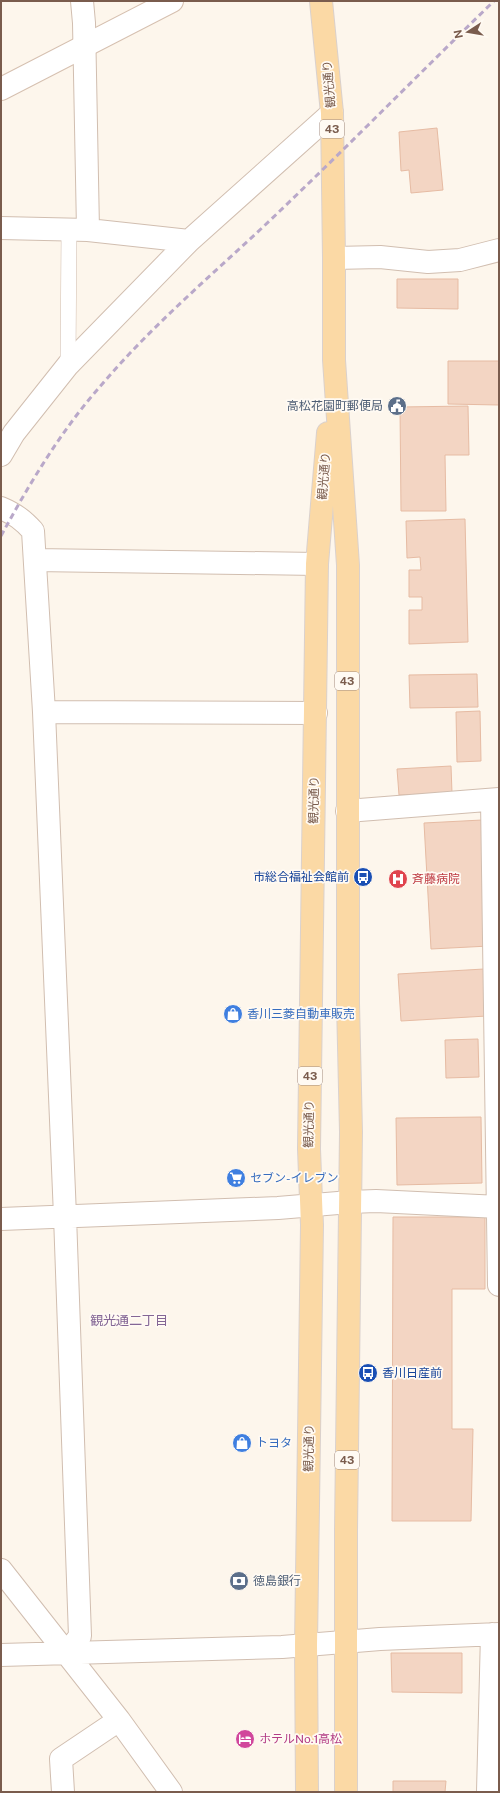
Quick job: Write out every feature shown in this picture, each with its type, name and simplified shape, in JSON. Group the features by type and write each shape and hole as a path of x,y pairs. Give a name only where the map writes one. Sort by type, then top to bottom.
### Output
{"main road":[{"name":"観光通り","path":"321,1 332,113 334,360 348,565 348,1003 351,1132 346,1792"},
{"name":"観光通り","path":"307,1792 306,1645 311,1204 309,1149 317,564 334,360"}],"street":[{"path":"78,229 85,47 82,1"},
{"path":"1,89 172,1"},
{"path":"1,455 8,431 68,365 189,241 332,113"},
{"path":"1,228 78,229 189,241"},
{"path":"334,258 380,257 428,262 460,260 499,250"},
{"path":"1,508 24,520 33,531 44,712 65,1216 80,1636 66,1653"},
{"path":"35,560 317,564"},
{"path":"44,712 316,712"},
{"path":"347,811 495,800 499,1285"},
{"path":"1,1219 278,1208 311,1204 376,1201 499,1207"},
{"path":"1,1570 119,1720 171,1792"},
{"path":"1,1655 306,1645 496,1634 488,1792"},
{"path":"63,1792 61,1759 119,1720"}],"lane":[{"path":"68,365 78,229"}],"building":[{"path":"437,128 443,190 411,193 409,170 401,171 399,132"},
{"path":"397,279 458,279 458,309 397,308"},
{"path":"448,361 499,361 499,405 448,404"},
{"path":"468,406 469,455 445,455 446,511 401,511 400,407"},
{"path":"465,519 468,642 409,644 409,610 422,610 422,597 409,597 409,570 421,570 420,557 407,558 406,521"},
{"path":"477,674 478,707 410,708 409,675"},
{"path":"480,711 481,761 457,762 456,712"},
{"path":"451,766 452,793 399,795 397,769"},
{"path":"482,820 489,946 431,949 424,823"},
{"path":"484,969 487,1016 401,1021 398,974"},
{"path":"478,1039 479,1077 446,1078 445,1040"},
{"path":"481,1117 482,1183 397,1185 396,1118"},
{"path":"393,1217 485,1217 485,1289 452,1289 452,1429 473,1429 471,1521 392,1521"},
{"path":"391,1653 462,1653 462,1693 392,1692"},
{"path":"393,1781 446,1781 445,1792 393,1792"}],"railway":[{"path":"1,536 22,498 58,441 84,405 120,364 165,318 337,156 494,1"}],"place":[{"name":"高松花園町郵便局","path":"397,406"},
{"name":"市総合福祉会館前","path":"363,877"},
{"name":"斉藤病院","path":"398,879"},
{"name":"香川三菱自動車販売","path":"233,1014"},
{"name":"セブン-イレブン","path":"236,1178"},
{"name":"香川日産前","path":"368,1373"},
{"name":"トヨタ","path":"242,1443"},
{"name":"徳島銀行","path":"239,1581"},
{"name":"ホテルNo.1高松","path":"245,1739"}],"district":[{"name":"観光通二丁目","path":"129,1320"}]}
